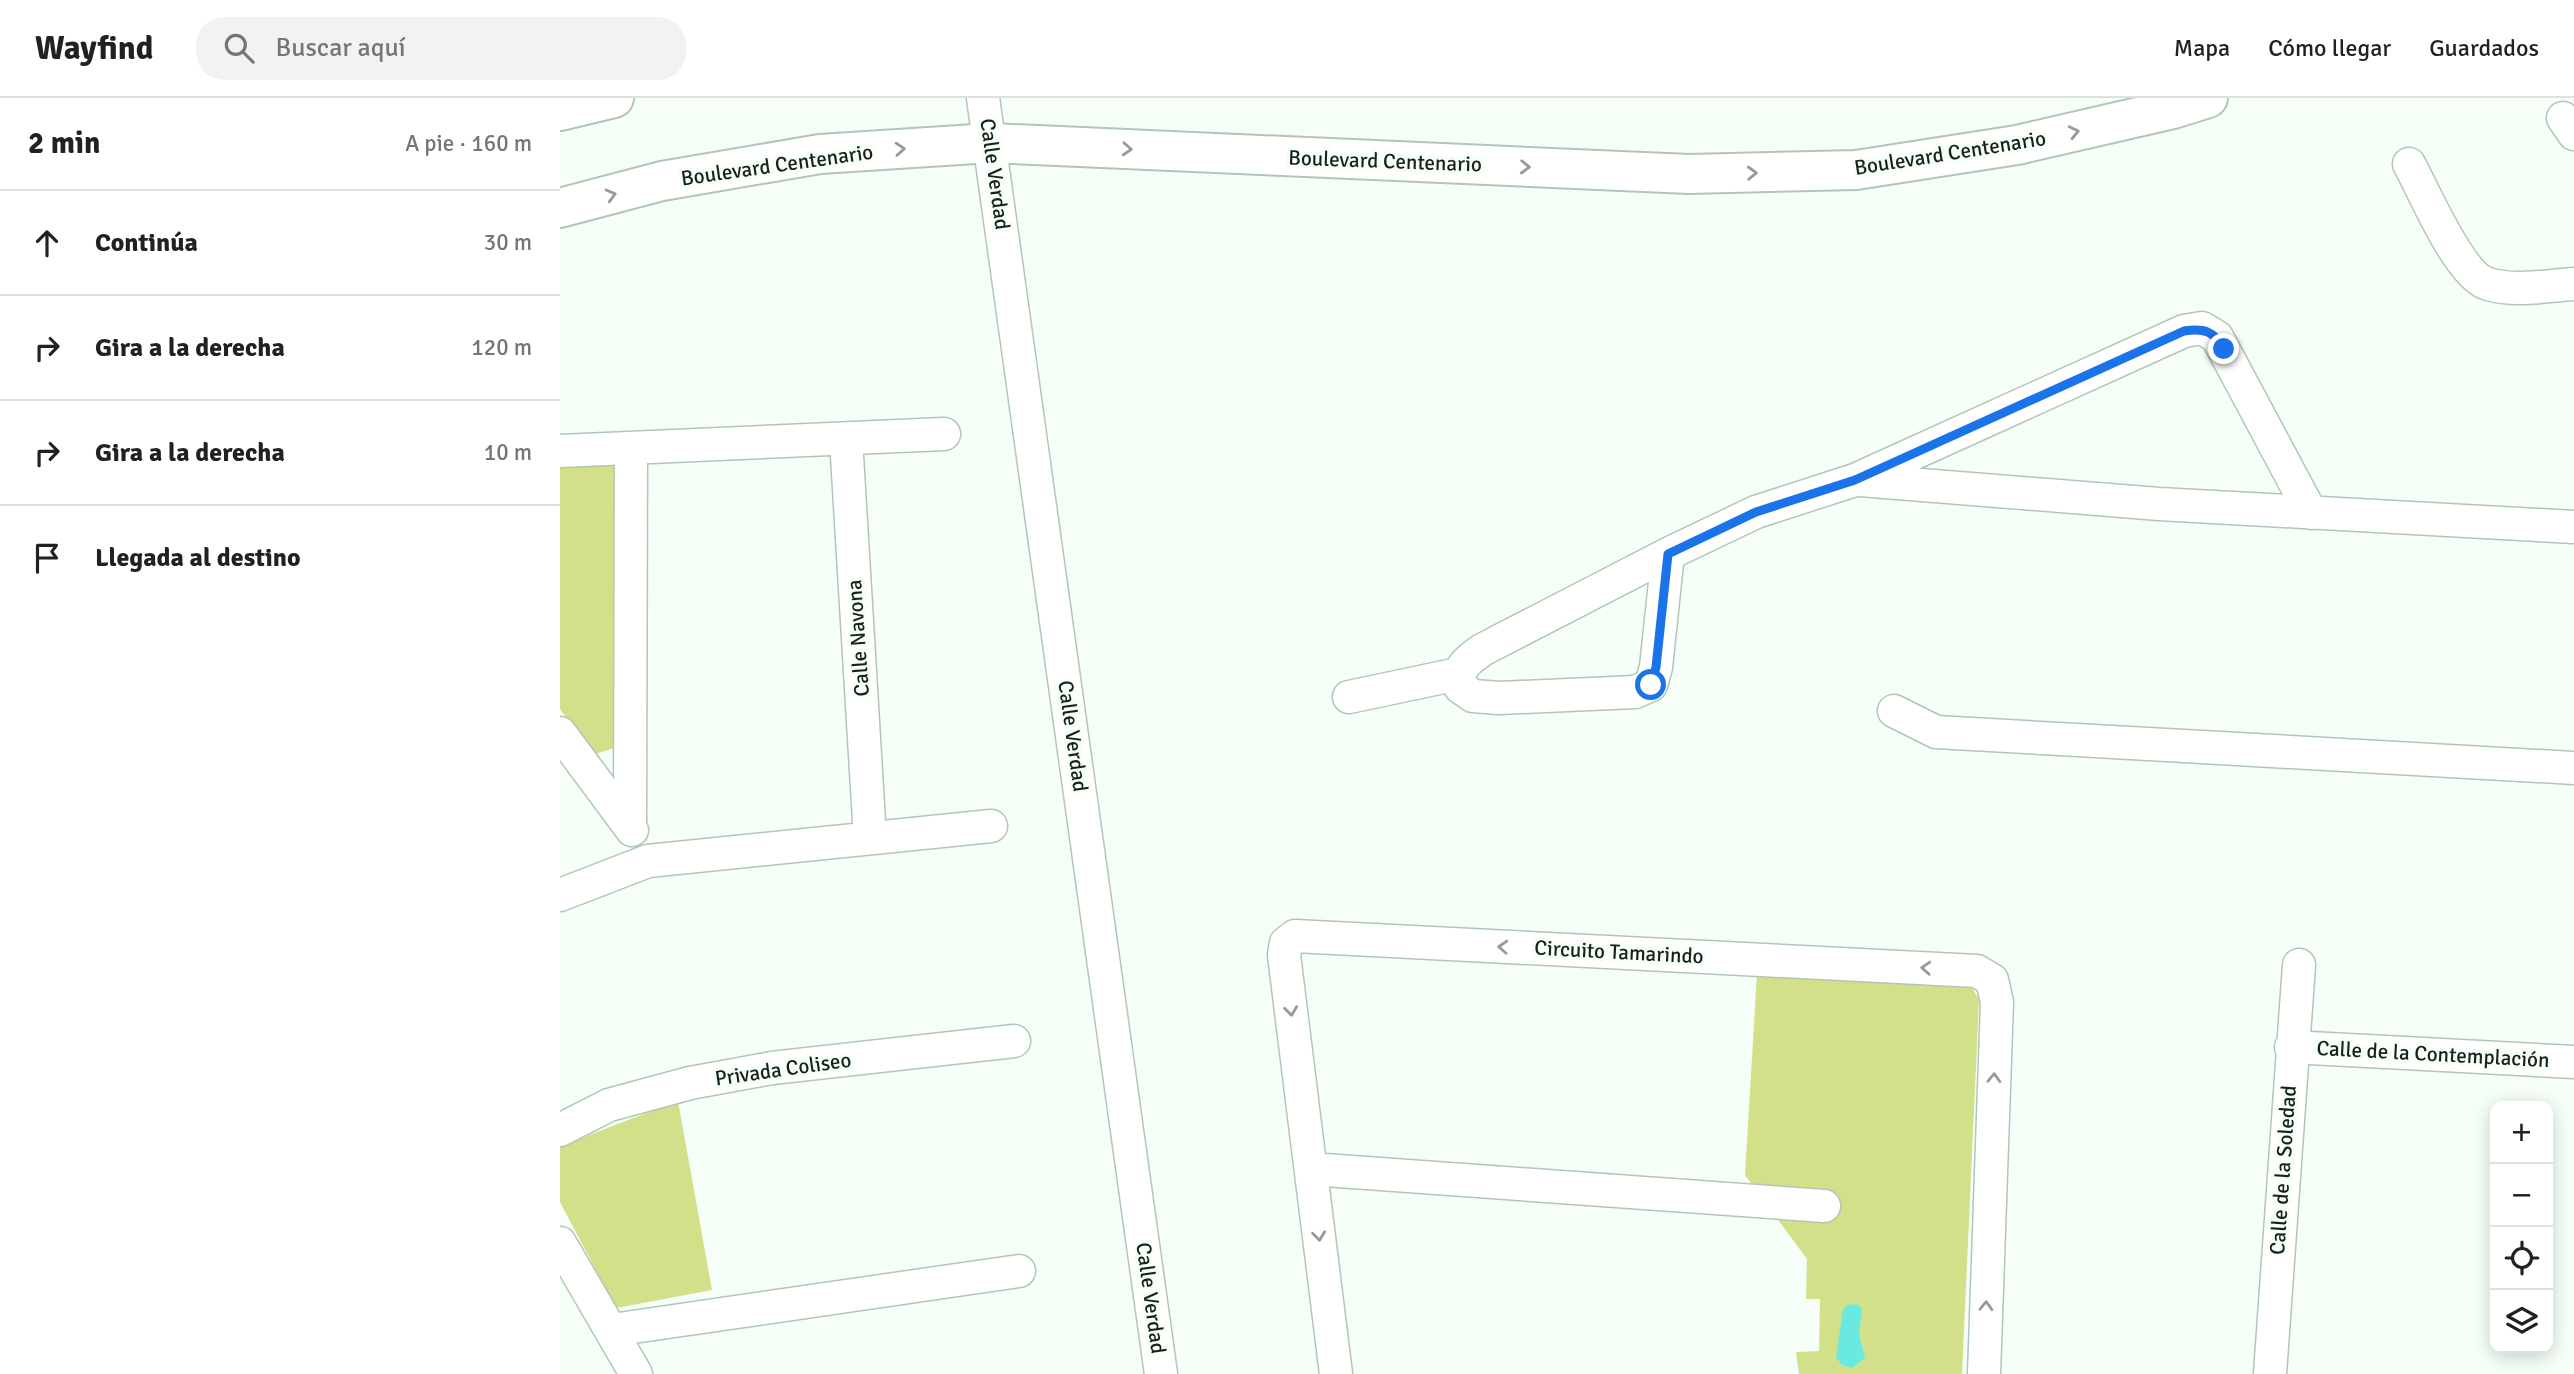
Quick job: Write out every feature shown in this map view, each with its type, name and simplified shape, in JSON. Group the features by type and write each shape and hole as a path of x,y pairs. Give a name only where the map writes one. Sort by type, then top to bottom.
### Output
{"main road":[{"path":"560,111 614,98"},
{"name":"Boulevard Centenario","path":"560,208 662,181 820,155 991,143 1689,174 1856,170 2017,145 2173,109 2208,98"}],"street":[{"name":"Calle Verdad","path":"983,98 1161,1374"},
{"path":"2409,164 2467,271 2484,284 2510,289 2574,284"},
{"path":"1668,554 1656,667 1651,685 1635,692 1499,698 1473,696 1460,687 1458,674 1465,662 1482,650 1668,554 1756,512 1855,480 2184,331 2202,328 2217,337 2311,513"},
{"path":"560,451 944,434"},
{"name":"Calle Navona","path":"846,439 870,838"},
{"path":"630,827 631,448"},
{"path":"1855,480 2311,513 2574,527"},
{"path":"1349,697 1458,674"},
{"path":"1894,711 1936,732 2574,768"},
{"path":"560,733 630,827 648,861"},
{"path":"560,895 648,861 991,825"},
{"name":"Circuito Tamarindo","path":"1336,1374 1284,956 1286,943 1295,936 1977,971 1992,980 1997,1002 1984,1374"},
{"name":"Calle de la Soledad","path":"2270,1374 2291,1047 2299,965"},
{"name":"Privada Coliseo","path":"560,1130 610,1105 690,1083 772,1068 1014,1041"},
{"name":"Calle de la Contemplación","path":"2291,1047 2574,1062"},
{"path":"1311,1169 1824,1206"},
{"path":"560,1243 636,1374"},
{"path":"612,1330 1018,1271"}],"green space":[{"path":"621,453 618,747 592,755 560,709 560,458"},
{"path":"1757,974 1968,980 1979,1000 1962,1374 1799,1374 1796,1352 1819,1351 1820,1299 1806,1299 1807,1259 1745,1175"},
{"path":"678,1101 712,1290 616,1308 560,1202 560,1146"}],"water":[{"path":"1857,1304 1862,1309 1859,1334 1865,1358 1852,1368 1842,1365 1836,1357 1843,1310 1847,1305"}],"route":[{"path":"1651,685 1656,667 1668,554 1756,512 1855,480 2184,331 2202,328 2217,337 2224,349"}]}
